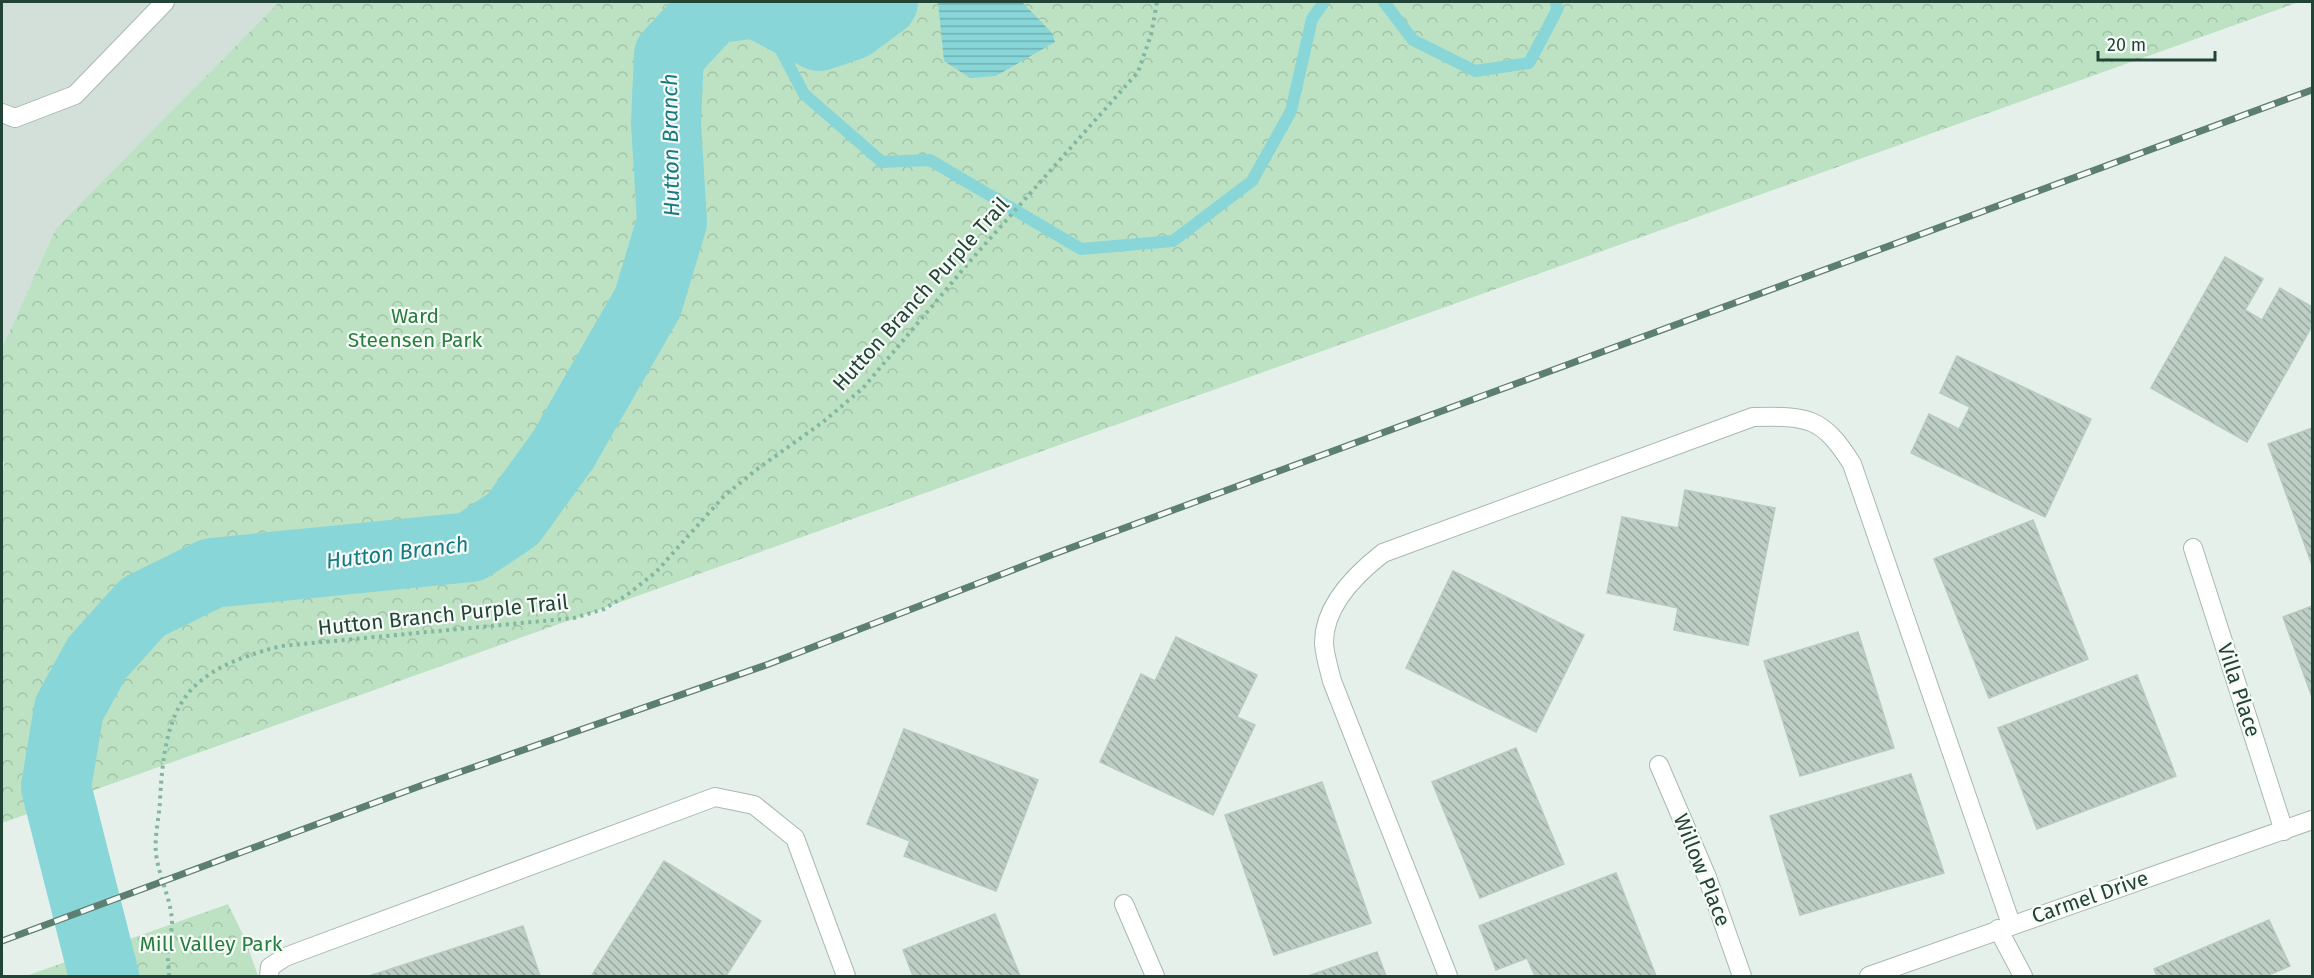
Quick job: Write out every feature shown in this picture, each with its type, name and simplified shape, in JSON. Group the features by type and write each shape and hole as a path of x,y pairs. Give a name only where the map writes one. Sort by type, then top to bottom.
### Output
{"street":[{"path":"2,113 15,118 75,95 165,2"},
{"path":"1448,976 1332,681 1324,643 1333,608 1355,575 1383,553 1753,417 1811,419 1835,437 1852,464 2023,976"},
{"name":"Villa Place","path":"2193,548 2284,831"},
{"name":"Willow Place","path":"1659,765 1707,877 1742,976"},
{"path":"270,976 270,967 285,957 715,797 754,805 795,838 846,976"},
{"name":"Carmel Drive","path":"1869,976 2313,820"},
{"path":"1124,904 1155,976"}],"path":[{"name":"Hutton Branch Purple Trail","path":"169,976 168,951 172,924 169,899 156,859 155,843 162,765 172,718 185,694 215,670 247,655 281,646 574,618 603,609 627,595 656,572 724,496 823,422 863,388 971,260 1092,127 1138,72 1151,35 1157,2"}],"shaded area":[{"path":"2,2 279,2 56,228 2,348"}],"green space":[{"name":"Ward Steensen Park","path":"279,2 2299,2 2,823 2,480 4,464 2,457 2,348 56,228"},
{"name":"Mill Valley Park","path":"228,904 246,941 258,976 26,976"}],"water":[{"path":"869,2 910,2 888,19 877,13"},
{"path":"938,2 1022,2 1052,33 1055,42 996,76 970,78 944,61"}],"building":[{"path":"2225,257 2263,279 2245,310 2262,320 2280,288 2312,307 2312,326 2247,442 2151,388"},
{"path":"1957,356 2091,419 2045,517 1911,453 1929,414 1959,429 1970,407 1940,393"},
{"path":"2312,428 2312,565 2268,444"},
{"path":"1685,490 1775,508 1748,645 1674,630 1678,608 1607,593 1622,517 1678,528"},
{"path":"2033,520 2088,659 1989,698 1934,559"},
{"path":"1453,571 1584,635 1536,732 1406,668"},
{"path":"2312,606 2312,697 2283,617"},
{"path":"1858,632 1894,748 1800,776 1764,661"},
{"path":"1176,637 1257,675 1237,717 1255,725 1213,815 1100,762 1141,674 1155,681"},
{"path":"2137,675 2176,776 2037,829 1998,728"},
{"path":"904,729 1038,780 996,891 904,856 910,841 867,824"},
{"path":"1516,748 1564,864 1480,898 1432,782"},
{"path":"1911,774 1944,873 1800,915 1770,816"},
{"path":"1322,782 1371,923 1274,955 1225,815"},
{"path":"664,861 761,921 726,976 592,975"},
{"path":"1616,873 1656,976 1535,976 1527,958 1496,970 1479,926"},
{"path":"995,914 1020,976 913,976 903,950"},
{"path":"2269,920 2290,966 2266,976 2157,976 2154,969"},
{"path":"523,926 540,976 369,976"},
{"path":"1377,952 1386,976 1308,976"}],"waterway":[{"name":"Hutton Branch","path":"104,976 56,787 69,709 97,658 143,607 212,573 471,547 513,519 563,450 648,302 672,222 666,123 669,55 712,9 756,3 819,36 852,25 883,2"},
{"path":"756,3 804,94 882,162 930,160 1081,249 1173,241 1252,181 1291,111 1312,19 1324,2"},
{"path":"1384,2 1413,40 1475,71 1529,63 1557,10 1556,2"}],"railway":[{"path":"2,941 420,786 769,664 1054,554 2312,90"}]}
